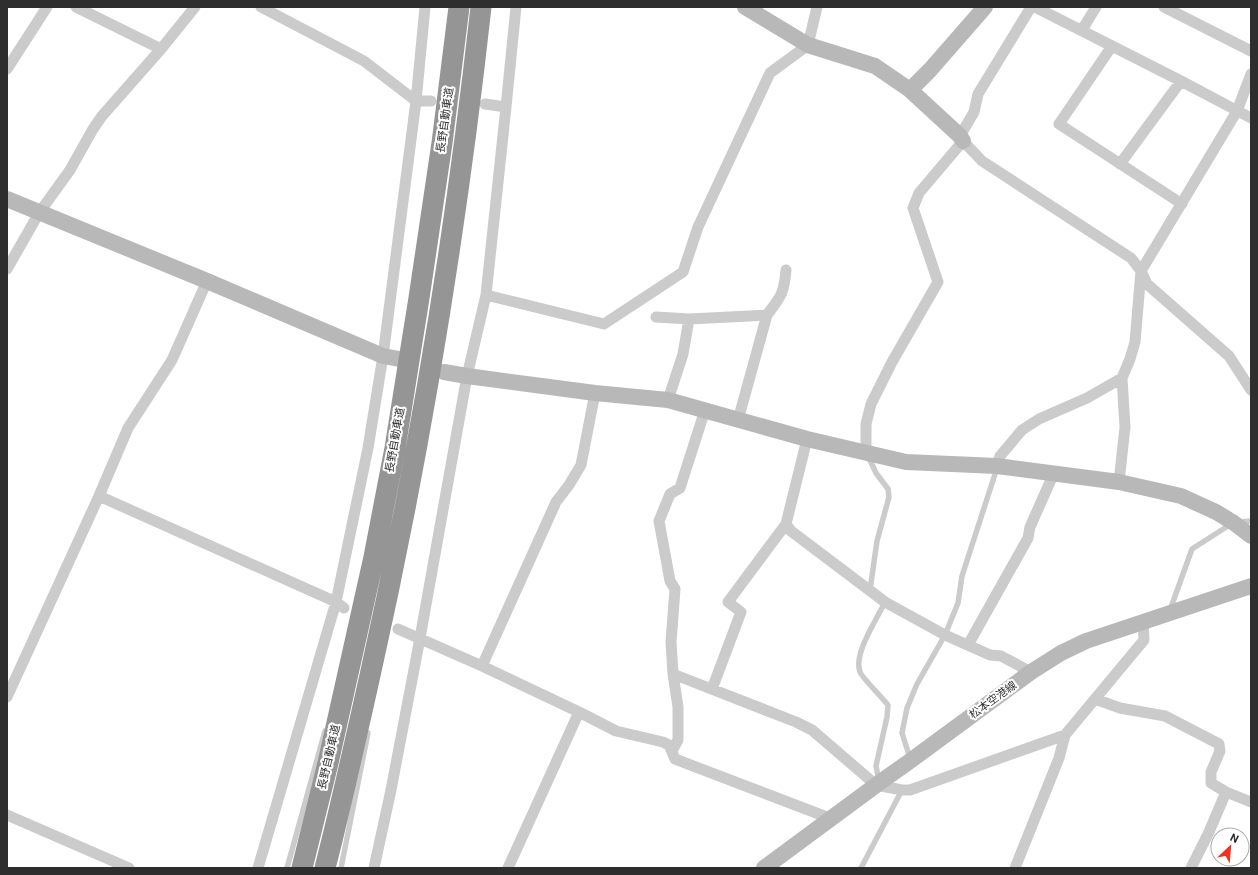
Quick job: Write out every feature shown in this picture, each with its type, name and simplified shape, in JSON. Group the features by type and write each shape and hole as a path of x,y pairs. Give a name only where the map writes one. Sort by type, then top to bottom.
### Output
{"highway":[{"name":"長野自動車道","path":"302,868 328,763 374,557 395,448 442,143 459,7"},
{"name":"長野自動車道","path":"325,868 350,768 389,590 416,452 441,301 464,146 481,7"}],"street":[{"path":"7,69 47,7"},
{"path":"76,7 161,49"},
{"path":"7,269 38,213 70,170 102,116 161,49 195,7"},
{"path":"261,7 364,61 416,101 431,101"},
{"path":"258,868 340,605 368,448 391,358 425,7"},
{"path":"374,868 391,790 420,638 466,376 486,295 516,7"},
{"path":"745,7 808,46 874,66 910,90 961,138 982,161 1131,258 1141,271 1147,284 1229,356 1250,388"},
{"path":"486,295 604,324 683,272 698,227 770,73 808,46 817,7"},
{"path":"910,90 930,70 985,7"},
{"path":"866,452 866,424 871,404 892,362 938,282 913,208 919,193 961,138 974,112 978,94 997,66 1031,7"},
{"path":"1035,7 1251,118"},
{"path":"1082,30 1096,7"},
{"path":"1164,7 1251,51"},
{"path":"1112,46 1059,124 1182,204"},
{"path":"1119,482 1125,427 1122,378 1135,342 1141,271 1237,111 1251,74"},
{"path":"1120,164 1181,81"},
{"path":"485,104 506,106"},
{"path":"7,199 391,358"},
{"path":"738,420 767,315 782,295 786,270"},
{"path":"7,697 99,496 128,428 172,360 207,281"},
{"path":"656,317 689,319 767,315"},
{"path":"668,400 683,354 689,319"},
{"path":"444,372 595,393 668,400 807,439 906,462 997,466 1119,482 1181,496 1216,512 1251,536"},
{"path":"997,466 1000,456 1022,430 1039,419 1087,398 1122,378"},
{"path":"482,666 556,502 569,485 581,465 595,393"},
{"path":"672,751 678,740 678,706 673,674 671,642 675,589 670,580 659,521 670,494 680,488 705,410"},
{"path":"712,689 741,612 728,602 786,524 807,439"},
{"path":"968,645 1028,538 1030,527 1054,473"},
{"path":"99,496 340,605"},
{"path":"786,524 791,531 885,602 945,635 990,655 1001,656 1031,672"},
{"name":"松本空港線","path":"764,868 1031,672 1061,653 1086,641 1251,586"},
{"path":"1015,868 1059,758 1066,735 1144,640 1143,621"},
{"path":"398,629 482,666 616,731 663,742 669,745 675,759 832,819"},
{"path":"673,674 796,722 812,730 878,784 902,790 910,790 1066,735"},
{"path":"1095,699 1120,708 1165,716 1219,744 1220,751 1210,772 1211,783 1226,792 1251,802"},
{"path":"508,868 579,712"},
{"path":"1191,868 1209,832 1226,792"},
{"path":"7,815 129,868"}],"lane":[{"path":"866,452 876,472 888,489 889,497 877,541 870,590"},
{"path":"910,761 902,733 907,708 917,684 945,635 958,602 962,576 997,466"},
{"path":"1169,613 1192,549 1234,523 1251,521"},
{"path":"354,618 374,557"},
{"path":"385,638 389,590"},
{"path":"878,784 876,766 887,717 888,705 860,673 858,660 862,647 885,602"},
{"path":"341,868 369,724"},
{"path":"287,868 326,725"},
{"path":"861,868 902,790"}]}
